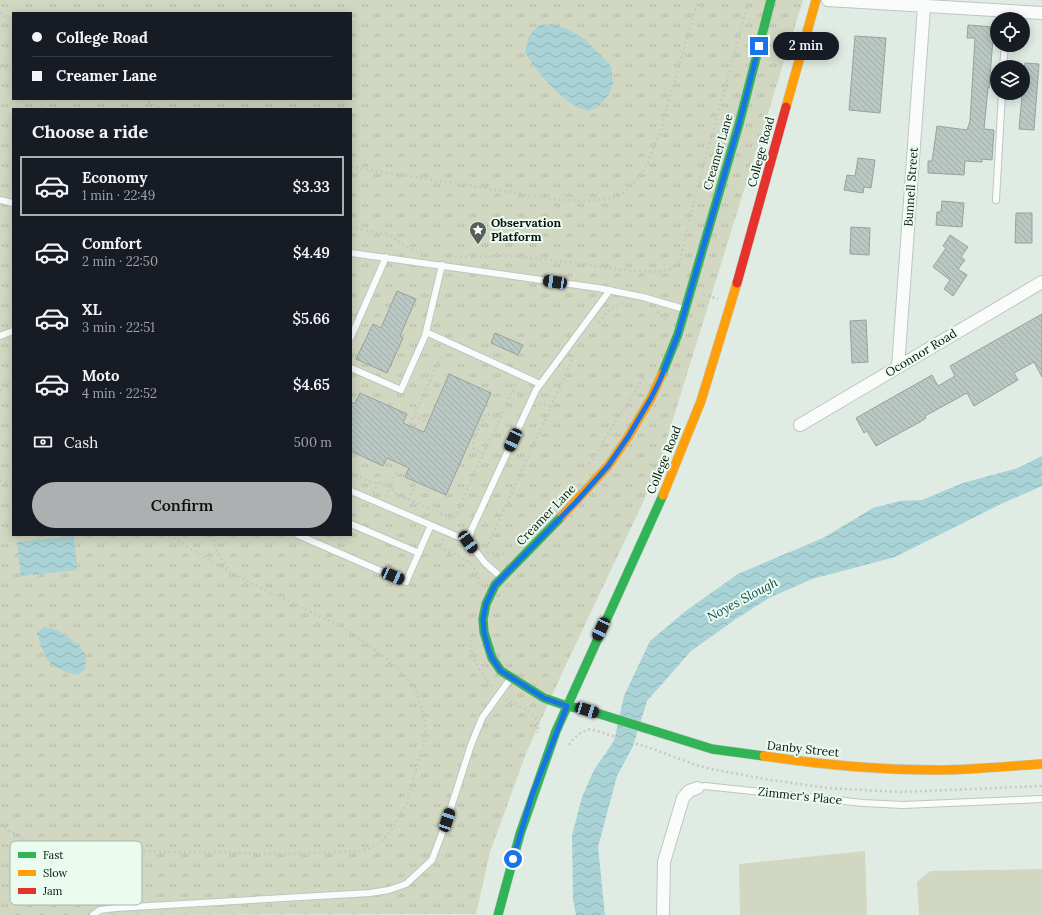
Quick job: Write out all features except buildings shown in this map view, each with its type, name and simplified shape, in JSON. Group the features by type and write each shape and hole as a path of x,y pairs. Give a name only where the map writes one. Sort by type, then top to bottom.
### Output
{"street":[{"name":"Creamer Lane","path":"567,706 544,698 501,671 492,658 484,632 483,619 486,604 495,585 576,502 608,466 624,443 660,380 678,334 739,124 771,0"},
{"name":"College Road","path":"498,915 532,795 567,706 662,498 701,401 732,302 816,0"},
{"path":"828,0 990,13"},
{"name":"Bunnell Street","path":"898,367 924,7"},
{"path":"1030,14 1042,14"},
{"name":"Oconnor Road","path":"800,425 1042,282"},
{"name":"Danby Street","path":"567,706 587,710 720,750 810,763 881,769 940,770 1042,764"},
{"name":"Zimmer's Place","path":"663,915 664,862 683,798 689,791 697,788"}],"lane":[{"path":"996,200 1002,100"},
{"path":"0,200 12,203"},
{"path":"352,253 610,290 643,297 685,309"},
{"path":"352,335 386,257"},
{"path":"352,368 401,390 426,332 442,265"},
{"path":"468,542 471,531 536,390 610,290"},
{"path":"0,336 12,330"},
{"path":"426,332 540,384"},
{"path":"352,490 468,542 480,558 502,578"},
{"path":"352,524 419,554"},
{"path":"300,536 406,582 431,525"},
{"path":"93,915 100,910 116,908 370,893 389,890 406,884 432,860 447,820 471,745 482,718 510,678"},
{"name":"Zimmer's Place","path":"697,788 705,786 863,803 902,805 1042,799"}],"path":[{"path":"352,167 560,200 586,201 607,199 623,193 635,182 648,165 658,139 698,0"},
{"path":"454,257 507,256 544,259 633,271 658,272 671,269 680,262 699,182 749,0"},
{"path":"0,13 12,19"},
{"path":"0,66 12,70"},
{"path":"146,100 160,108"},
{"path":"352,228 388,234 410,249 425,254"},
{"path":"594,329 609,310 618,305 628,303"},
{"path":"654,310 664,318 667,327"},
{"path":"504,554 488,552 487,547 574,355"},
{"path":"409,424 441,356"},
{"path":"352,473 373,483 378,482 390,487 395,493 408,500 452,519 455,516 520,375"},
{"path":"588,466 646,375"},
{"path":"429,381 442,387"},
{"path":"0,390 12,382"},
{"path":"483,454 474,449 473,441 485,415 502,414"},
{"path":"414,416 425,421"},
{"path":"383,504 398,468"},
{"path":"0,480 12,483"},
{"path":"408,500 416,483"},
{"path":"142,851 292,854 362,851 380,843 392,830 406,804 425,740 425,720 416,690 402,672 383,656 342,628 229,572 170,536"},
{"path":"213,536 216,549 229,572"},
{"path":"479,581 492,569 504,554 510,550"},
{"path":"582,731 591,729 653,749"},
{"path":"0,825 26,841"}],"green space":[{"path":"0,0 803,0 655,477 563,671 527,751 490,852 476,914 0,915"},
{"path":"865,851 867,915 740,915 739,864"},
{"path":"1042,869 1042,915 919,915 917,882 930,871"}],"water":[{"path":"553,24 567,29 585,39 611,66 613,83 608,96 599,106 589,111 578,108 555,90 525,52 529,36 539,25"},
{"name":"Noyes Slough","path":"1042,456 1042,486 1001,504 895,557 812,579 769,598 691,651 647,701 633,746 617,776 598,847 605,915 576,915 573,899 572,835 582,797 594,770 614,741 624,696 650,641 687,610 738,574 823,538 873,508 900,501 922,500 963,483 1018,468"},
{"path":"74,536 77,570 21,576 17,542"},
{"path":"44,627 63,633 78,645 86,655 85,669 78,675 54,666 46,657 37,633"}],"traffic: fast":[{"path":"662,374 678,334 739,124 771,0"},
{"path":"498,915 520,834 556,731 663,495"},
{"path":"562,516 495,585 486,604 483,619 484,632 492,658 501,671 544,698 567,706 587,710 712,749 764,756"}],"traffic: slow":[{"path":"786,107 816,0"},
{"path":"663,495 701,401 737,283"},
{"path":"562,516 608,466 628,437 651,398 662,374"},
{"path":"764,756 851,766 916,770 964,769 1042,764"}],"traffic: jam":[{"path":"737,283 786,107"}],"place":[{"name":"Observation Platform","path":"478,245"}],"route":[{"path":"513,859 532,795 567,706 544,698 524,687 501,671 492,658 484,632 483,619 486,604 495,585 576,502 608,466 628,437 660,380 670,358 678,334 739,124 759,46"}]}
